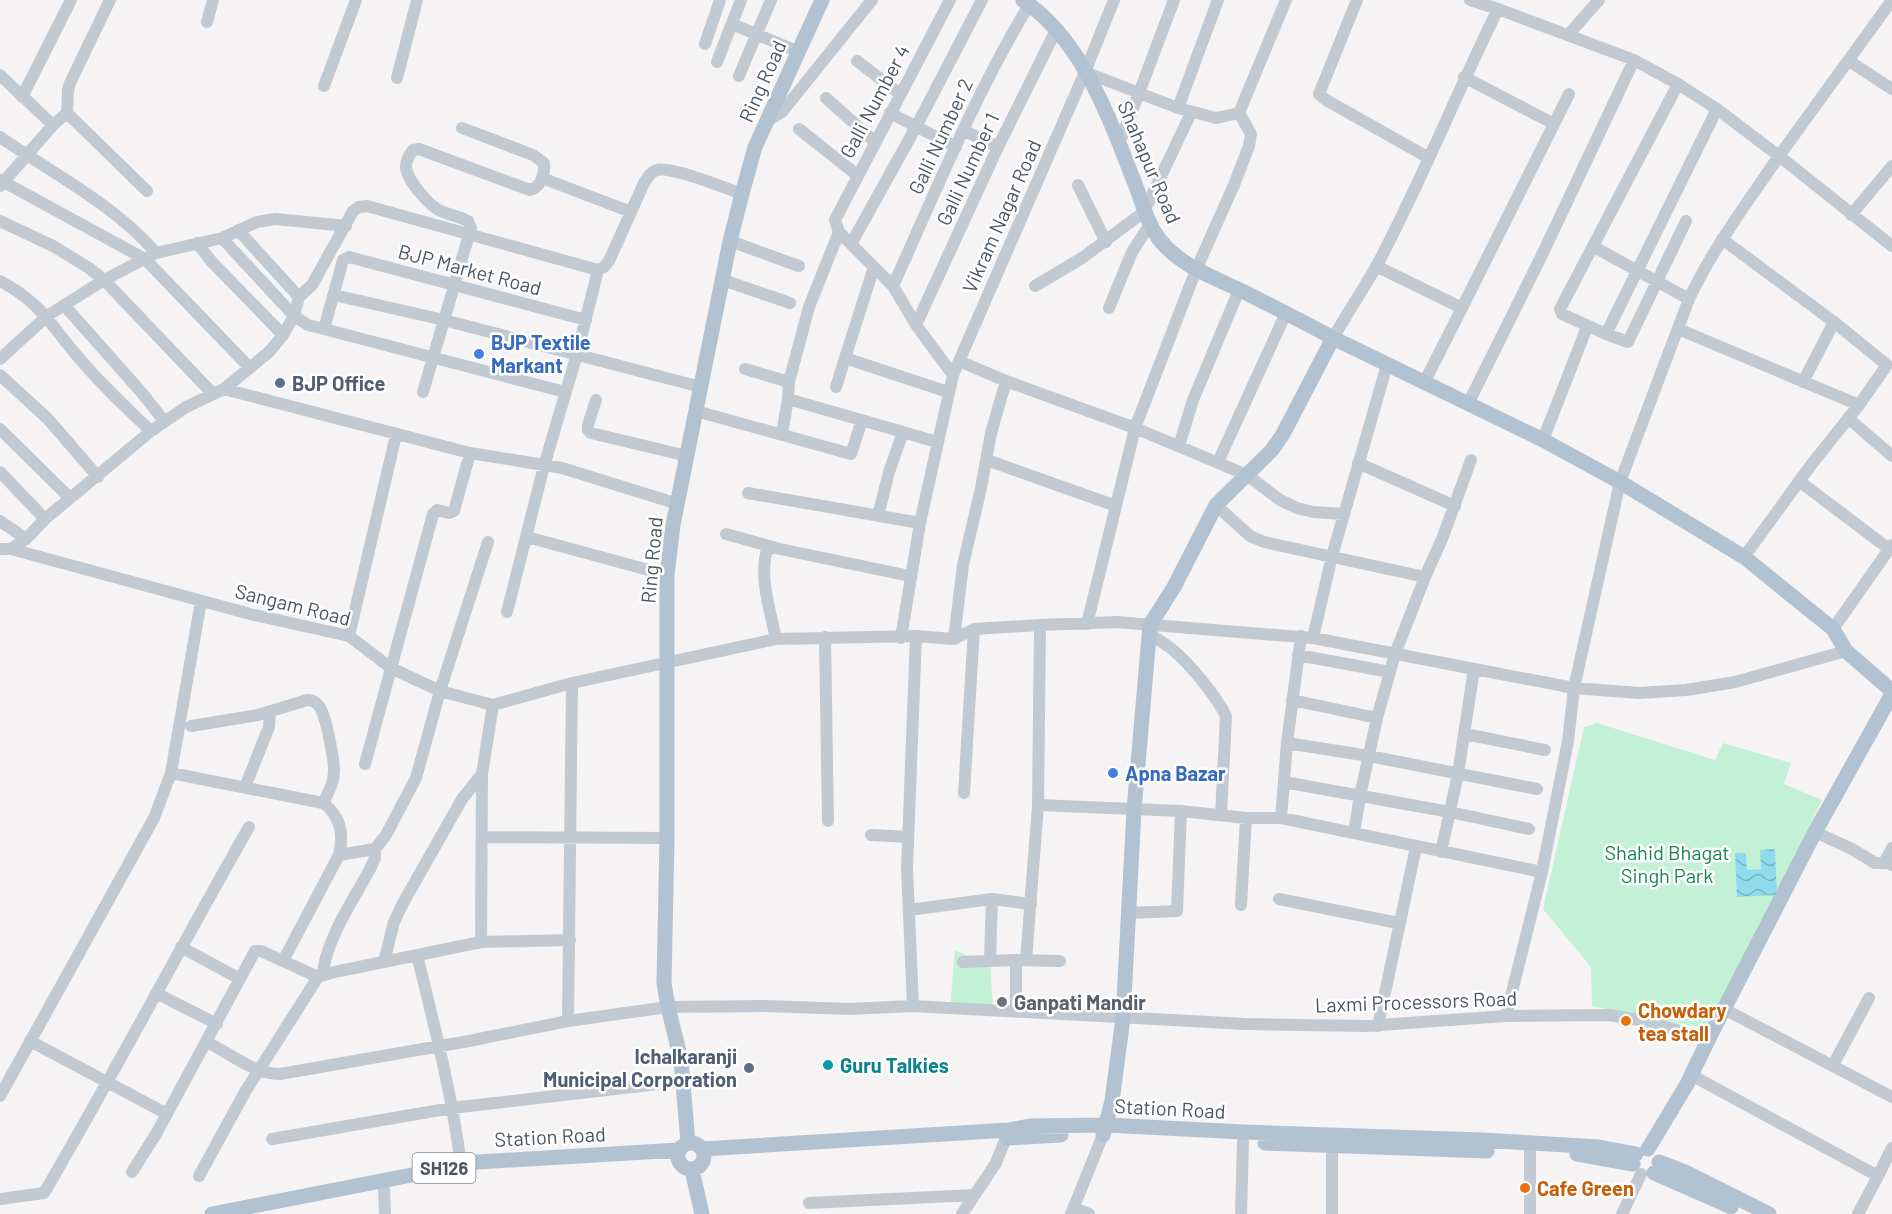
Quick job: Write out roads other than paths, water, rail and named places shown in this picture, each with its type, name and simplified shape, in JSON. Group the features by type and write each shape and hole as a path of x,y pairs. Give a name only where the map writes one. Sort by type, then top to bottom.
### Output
{"main road":[{"name":"Ring Road","path":"702,1214 684,1156 684,1081 664,983 668,575 687,456 730,241 742,194 755,147 822,0"},
{"name":"Shahapur Road","path":"1026,2 1045,17 1056,30 1100,97 1147,218 1171,252 1196,270 1386,365 1425,381 1543,440 1620,482 1744,557 1833,629"},
{"path":"1105,1130 1112,1101 1123,1018 1134,810 1150,630 1216,505 1261,463 1283,434 1334,338"},
{"path":"1645,1162 1815,832 1892,692 1846,651 1833,629"},
{"name":"Station Road","path":"1105,1130 1243,1142 1332,1147 1530,1152 1645,1162 1746,1214"},
{"name":"Station Road","path":"703,1154 1105,1130 1599,1147 1686,1172 1769,1214"},
{"name":"SH126","path":"684,1156 693,1143 703,1154"},
{"path":"684,1156 697,1168 703,1154"},
{"name":"Station Road","path":"218,1213 493,1160 684,1156"},
{"name":"Station Road","path":"246,1214 481,1170 659,1160 684,1156"}],"street":[{"path":"22,97 71,0"},
{"path":"110,0 70,83 67,113 1,182 150,256"},
{"path":"207,22 213,0"},
{"path":"324,86 356,0"},
{"path":"397,78 417,0"},
{"path":"705,44 720,0"},
{"path":"717,63 741,0"},
{"path":"739,76 771,0"},
{"path":"769,120 782,112 872,0"},
{"name":"Galli Number 4","path":"782,434 789,382 809,307 837,226 857,175 950,0"},
{"path":"851,244 916,127 982,0"},
{"name":"Vikram Nagar Road","path":"901,638 920,523 953,375 1114,0"},
{"path":"1119,144 1174,0"},
{"path":"1178,108 1218,0"},
{"path":"1239,113 1286,0"},
{"path":"1357,0 1319,94 1429,158"},
{"path":"1470,0 1634,60 1678,84 1717,109 1892,246"},
{"path":"1568,35 1599,0"},
{"path":"1506,1016 1542,872 1568,741 1574,688 1620,482 1689,299 1699,277 1722,239 1892,0"},
{"name":"Galli Number 2","path":"893,286 963,130 1026,2"},
{"path":"1334,338 1376,266 1498,9"},
{"path":"732,24 799,52"},
{"name":"Galli Number 1","path":"916,325 998,147 1056,30"},
{"path":"1468,404 1542,255 1634,60"},
{"path":"857,61 900,94"},
{"path":"1850,61 1892,89"},
{"path":"1085,72 1191,113 1216,118 1239,113"},
{"path":"0,75 53,126"},
{"path":"1464,77 1554,124"},
{"path":"1678,84 1560,309 1562,314 1587,327 1628,342 1686,221"},
{"path":"1425,381 1569,94"},
{"path":"826,98 875,142"},
{"path":"1606,334 1717,109"},
{"path":"67,113 147,190"},
{"path":"890,113 956,147"},
{"path":"1109,309 1191,113"},
{"path":"1087,624 1135,428 1196,270 1249,146 1251,134 1239,113"},
{"path":"423,392 471,224 433,206 408,175 406,162 413,150 419,149 525,189 534,189 542,178 544,163 540,158 462,128"},
{"path":"799,129 857,175"},
{"path":"963,130 998,147"},
{"path":"0,137 107,209 142,237 150,256 249,367"},
{"path":"1851,215 1892,166"},
{"path":"6,549 26,539 45,519 164,421 186,407 219,392 269,352 283,335 294,316 299,297 312,285 353,211 359,207 367,206 598,270 609,261 650,173 662,169 742,194"},
{"path":"542,178 631,212"},
{"path":"1078,185 1106,242"},
{"path":"1035,286 1147,218"},
{"path":"0,359 47,316 104,280 150,256 222,238 257,222 276,219 346,226"},
{"path":"0,221 52,246 89,268 219,392 470,453 562,468 678,504"},
{"path":"837,226 851,244 893,286 916,325 953,375"},
{"path":"238,230 299,297"},
{"path":"222,238 294,316 308,325 565,392"},
{"path":"1722,239 1890,362 1744,557"},
{"path":"730,241 799,266"},
{"path":"197,243 237,289 283,335"},
{"path":"1594,247 1689,299"},
{"name":"BJP Market Road","path":"334,295 345,257 349,257 586,320"},
{"path":"1376,266 1462,308"},
{"path":"836,387 874,267"},
{"path":"507,612 598,270"},
{"path":"723,280 790,303"},
{"path":"0,281 30,299 47,316 79,358 151,431"},
{"path":"1179,446 1194,400 1239,290"},
{"path":"324,329 334,295 444,320 701,387"},
{"path":"64,305 164,421"},
{"path":"1218,462 1286,313"},
{"path":"1803,382 1834,322"},
{"path":"1543,440 1587,327"},
{"path":"1678,329 1859,405"},
{"path":"844,358 948,393"},
{"path":"959,361 1218,462 1247,475 1280,500 1297,508 1313,512 1344,514"},
{"path":"1281,818 1287,742 1299,655 1307,637 1332,556 1386,365"},
{"path":"745,369 789,382"},
{"path":"0,375 48,419 98,477"},
{"path":"954,639 963,565 991,433 1006,381"},
{"path":"788,399 937,442"},
{"path":"596,400 588,425 591,433 687,456"},
{"path":"696,411 851,454 862,420"},
{"path":"1848,418 1892,456"},
{"path":"0,429 70,498"},
{"path":"878,516 889,472 903,432"},
{"path":"349,636 396,435"},
{"path":"365,764 433,514 437,510 450,513 454,511 470,453"},
{"path":"987,460 1116,506"},
{"path":"1354,833 1377,718 1395,654 1455,506 1471,460"},
{"path":"1358,464 1455,506"},
{"path":"0,472 45,519"},
{"path":"1799,481 1890,547 1833,629"},
{"path":"748,493 920,523"},
{"path":"1216,505 1250,536 1264,542 1425,578"},
{"path":"0,521 26,539"},
{"path":"726,534 768,546 910,576"},
{"path":"527,537 668,575"},
{"path":"199,1176 259,1070 320,976 329,945 370,869 375,858 375,849 386,835 416,778 440,691 488,542"},
{"path":"768,546 764,557 764,573 776,639"},
{"name":"Sangam Road","path":"6,549 250,614 349,636 391,668 440,691 493,705"},
{"path":"0,1096 154,818 171,773 201,601"},
{"path":"481,942 482,774 493,705 572,683 667,662 776,639 916,636 954,639 974,629 1117,622 1150,630 1307,637 1574,688 1639,693 1686,690 1735,682 1846,651"},
{"path":"1016,1012 1021,960 1031,904 1038,805 1040,625"},
{"path":"964,793 974,629"},
{"path":"1150,630 1183,660 1220,704 1226,716 1221,815"},
{"path":"913,1006 908,837 916,636"},
{"path":"825,637 828,821"},
{"path":"1299,655 1390,672"},
{"path":"1442,852 1465,734 1474,669"},
{"path":"568,1021 572,837 572,683"},
{"path":"192,726 258,715 312,700 320,707 334,770 333,780 323,803"},
{"path":"1292,700 1377,718"},
{"path":"245,788 269,727 270,711"},
{"path":"1465,734 1545,750"},
{"path":"1287,742 1537,789"},
{"path":"171,773 323,803 331,809 339,821 343,839 339,855 283,961"},
{"path":"384,962 394,922 402,905 462,799 482,774"},
{"path":"1284,782 1450,812 1529,829"},
{"path":"1038,805 1181,811 1246,818 1281,818 1542,872"},
{"path":"1129,913 1177,911 1181,811"},
{"path":"1241,905 1246,818"},
{"path":"0,1199 44,1193 108,1083 249,826"},
{"path":"1815,832 1852,849 1875,863 1888,863 1892,848"},
{"path":"871,835 908,837"},
{"path":"483,837 667,838"},
{"path":"1378,1026 1398,923 1416,847"},
{"path":"339,855 375,849"},
{"path":"909,910 992,898 1031,904"},
{"path":"990,961 992,898"},
{"path":"1279,899 1398,923"},
{"path":"132,1172 207,1042 255,951 261,951 320,976 481,942 570,940"},
{"path":"181,947 240,979"},
{"path":"417,955 440,1046 461,1165"},
{"path":"963,962 1060,961"},
{"path":"156,993 217,1024"},
{"path":"1833,1065 1869,998"},
{"name":"Laxmi Processors Road","path":"259,1070 269,1074 280,1074 568,1021 668,1007 765,1006 850,1009 913,1006 1246,1024 1378,1026 1506,1016 1609,1015 1651,1022 1707,1040"},
{"path":"1724,1009 1892,1096"},
{"path":"30,1041 167,1113"},
{"path":"207,1042 259,1070"},
{"path":"1691,1075 1878,1176"},
{"path":"272,1139 452,1108 684,1081"},
{"path":"1089,1214 1073,1211 1105,1130"},
{"path":"962,1214 996,1163 1008,1134"},
{"path":"1241,1214 1243,1142"},
{"path":"1332,1147 1332,1214"},
{"path":"1858,1214 1892,1148"},
{"path":"1530,1152 1530,1214"},
{"path":"1622,1214 1645,1162"},
{"path":"384,1188 385,1214"},
{"path":"809,1203 974,1195"}],"water":[{"path":"1775,849 1777,895 1737,897 1735,853 1746,853 1747,870 1761,869 1760,850"}],"place":[{"name":"BJP Textile Markant","path":"479,354"},
{"name":"BJP Office","path":"280,383"},
{"name":"Apna Bazar","path":"1113,773"},
{"name":"Ganpati Mandir","path":"1002,1002"},
{"name":"Chowdary tea stall","path":"1626,1021"},
{"name":"Guru Talkies","path":"828,1065"},
{"name":"Ichalkaranji Municipal Corporation","path":"749,1068"},
{"name":"Cafe Green","path":"1525,1188"}],"park label":[{"name":"Shahid Bhagat Singh Park","path":"1667,864"}]}
